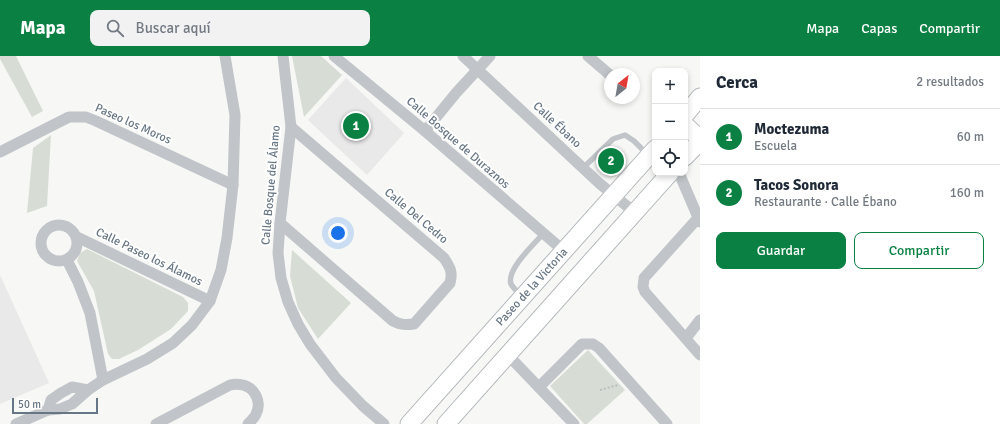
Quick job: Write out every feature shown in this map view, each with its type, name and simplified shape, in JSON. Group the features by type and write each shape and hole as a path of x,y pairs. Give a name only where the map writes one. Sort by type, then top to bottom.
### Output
{"main road":[{"path":"688,111 700,97"},
{"path":"688,128 700,140 688,154"},
{"name":"Paseo de la Victoria","path":"409,424 652,153"},
{"path":"446,424 667,176"}],"street":[{"path":"16,424 48,410 52,400 72,387 88,390 103,380 147,360 173,343 192,324 210,301 221,270 227,238 233,185 234,115 225,56"},
{"name":"Calle Bosque del Álamo","path":"283,56 291,128 280,223 278,253 281,278 288,302 298,324 310,344 336,378 362,406 384,424"},
{"name":"Calle Bosque de Duraznos","path":"334,56 425,131 564,252"},
{"name":"Calle Ébano","path":"463,56 583,168 634,212"},
{"path":"425,131 490,56"},
{"path":"588,56 604,70"},
{"name":"Paseo los Moros","path":"0,152 69,117 86,117 233,185"},
{"name":"Calle Del Cedro","path":"280,223 393,321 400,325 414,324 450,283 452,276 451,267 444,258 291,128"},
{"path":"680,176 699,220 644,278 643,283 646,292 700,355"},
{"path":"57,224 69,227 77,237 78,242 75,253 67,260 54,261 44,253 42,248 42,235 51,226 57,224"},
{"name":"Calle Paseo los Álamos","path":"77,237 210,301"},
{"path":"67,260 78,282 90,313 103,380"},
{"path":"686,338 700,320"},
{"path":"539,387 582,344 593,344 599,348 667,424"},
{"path":"508,355 574,424"},
{"path":"156,424 230,385 239,384 249,388 256,394 258,401 256,414 248,424"}],"lane":[{"path":"583,168 613,139 625,135 652,153"},
{"path":"523,297 512,285 511,276 516,266 543,234"}],"path":[{"path":"600,390 629,382"}],"shaded area":[{"path":"0,56 16,56 43,111 32,117 0,59"},
{"path":"292,56 321,56 342,75 304,117"},
{"path":"346,78 404,133 367,175 308,120"},
{"path":"51,135 47,206 27,213 33,148"},
{"path":"87,249 183,297 188,303 188,311 171,329 138,350 119,359 112,359 108,354 94,291 77,261 80,253"},
{"path":"292,250 351,303 318,339 298,308 290,276"},
{"path":"0,275 49,383 0,404"},
{"path":"588,350 625,390 587,424 584,424 550,386"}],"place":[{"name":"Moctezuma","path":"356,126"},
{"name":"Tacos Sonora","path":"611,161"}]}
